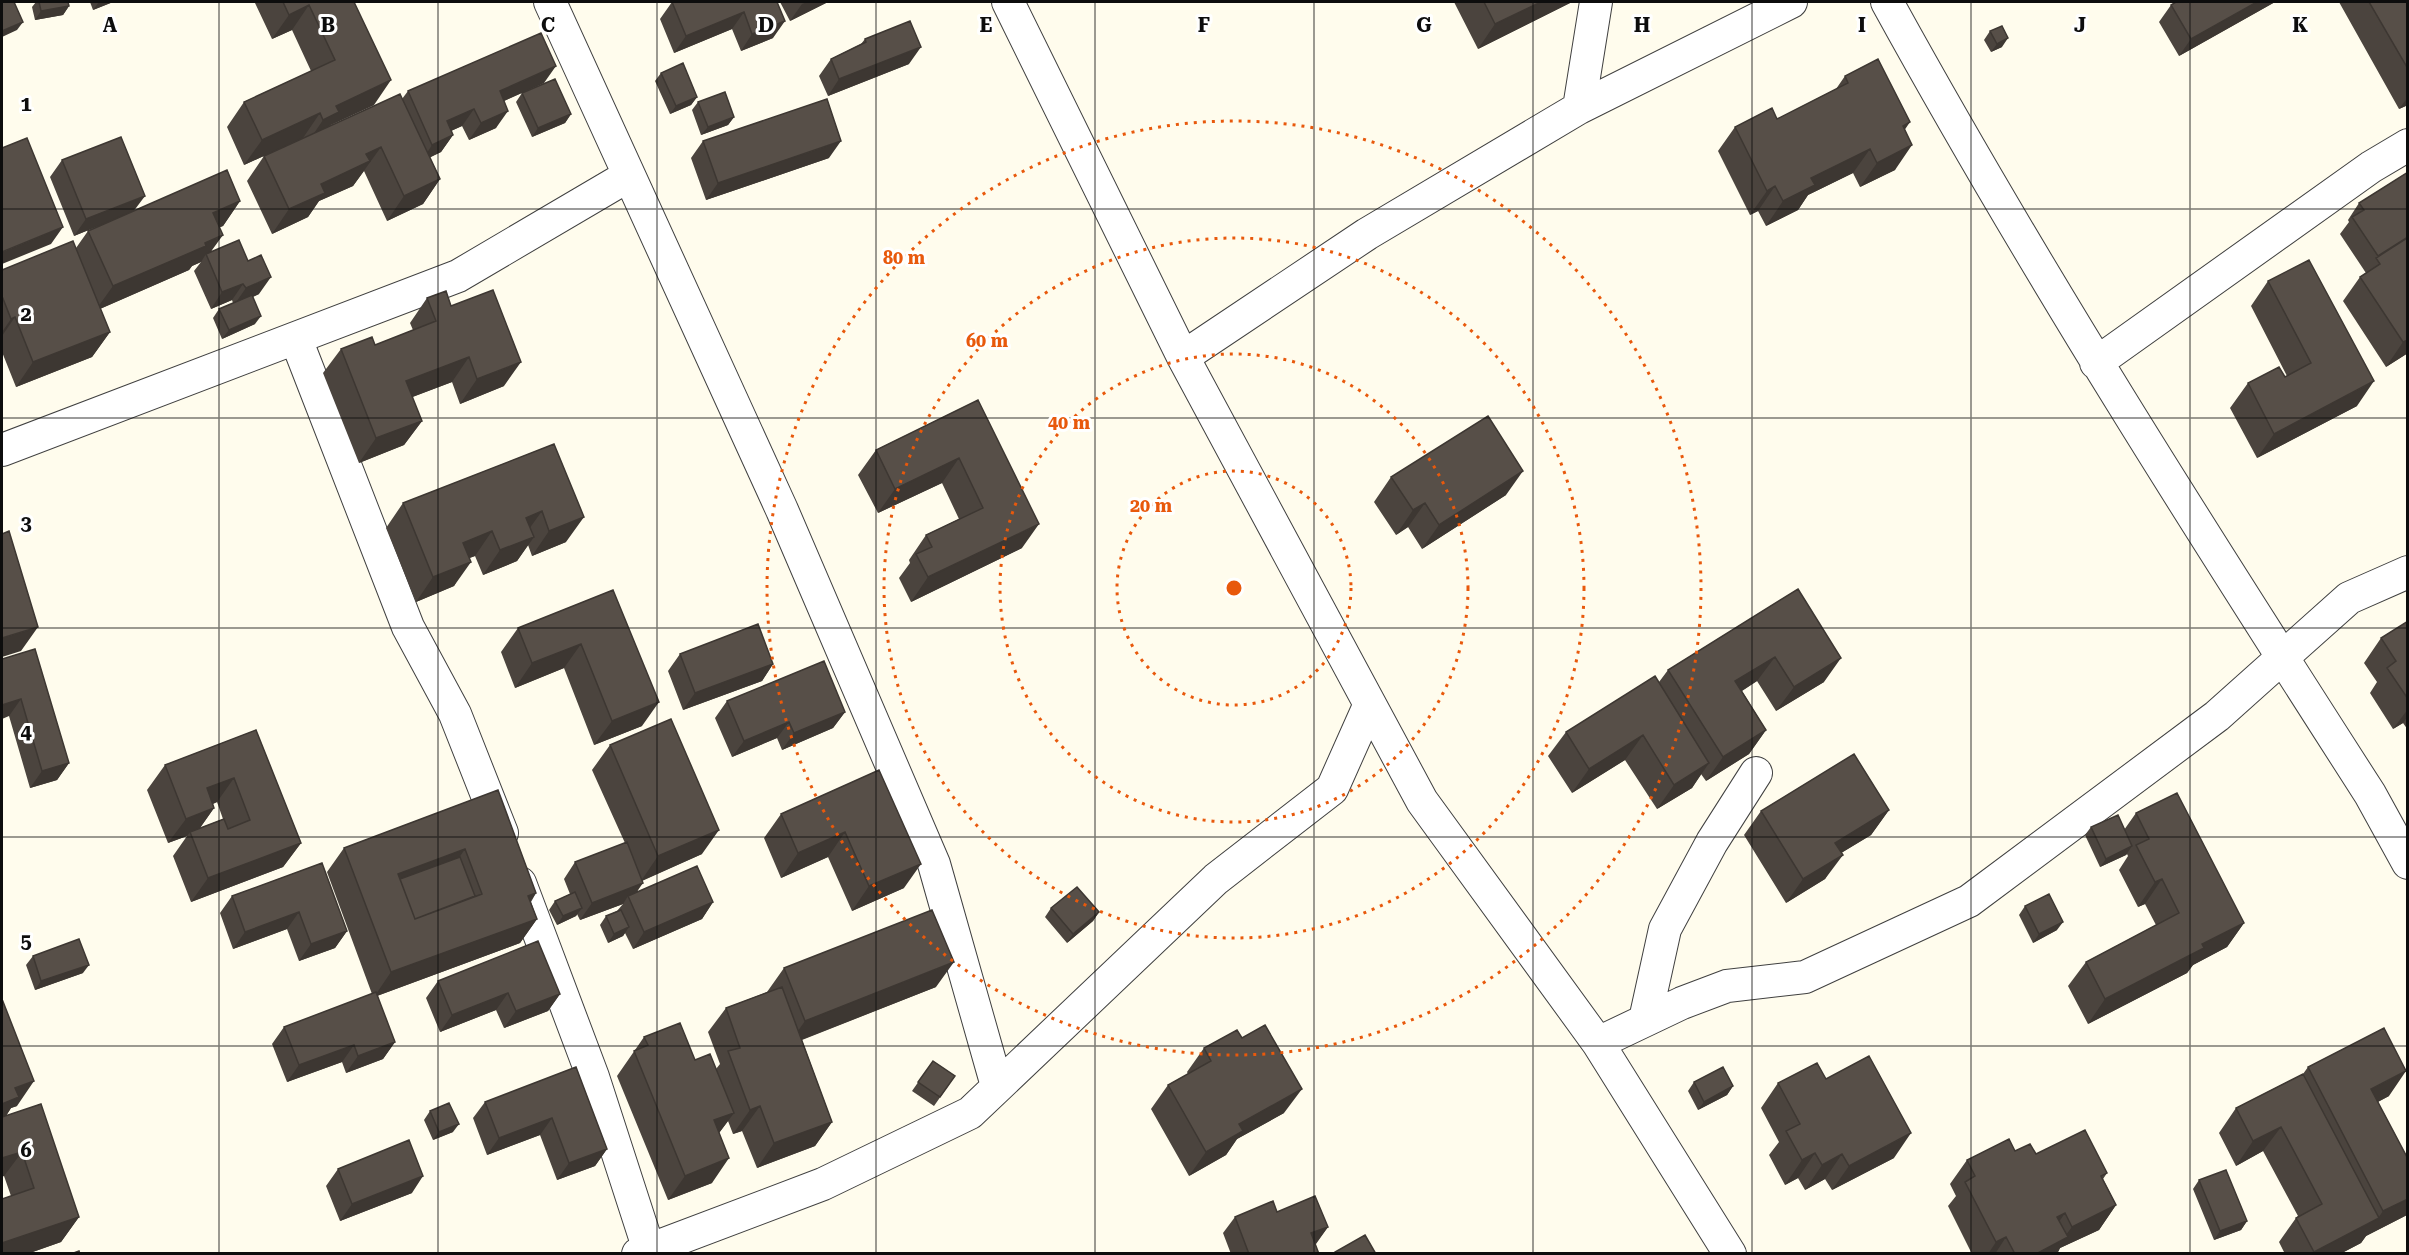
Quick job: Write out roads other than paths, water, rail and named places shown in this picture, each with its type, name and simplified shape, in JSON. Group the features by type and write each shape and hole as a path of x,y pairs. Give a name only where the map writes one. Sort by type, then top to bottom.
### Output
{"street":[{"path":"550,2 782,510 934,864 997,1086"},
{"path":"1008,2 1183,357 1422,801 1598,1043 1730,1254"},
{"path":"1579,108 1596,2"},
{"path":"1183,357 1367,234 1579,108 1791,2"},
{"path":"1887,2 1965,143 2096,363 2370,794 2408,863"},
{"path":"2096,363 2371,167 2408,145"},
{"path":"2,450 458,276 628,176"},
{"path":"296,339 408,627 455,714 496,818 593,1077 645,1252 823,1184 970,1113 1216,879 1332,789 1369,706"},
{"path":"1598,1043 1682,1003 1727,986 1805,977 1970,901 2208,723 2283,659 2349,598 2408,572"},
{"path":"1645,1020 1665,929 1712,842 1756,773"}]}
